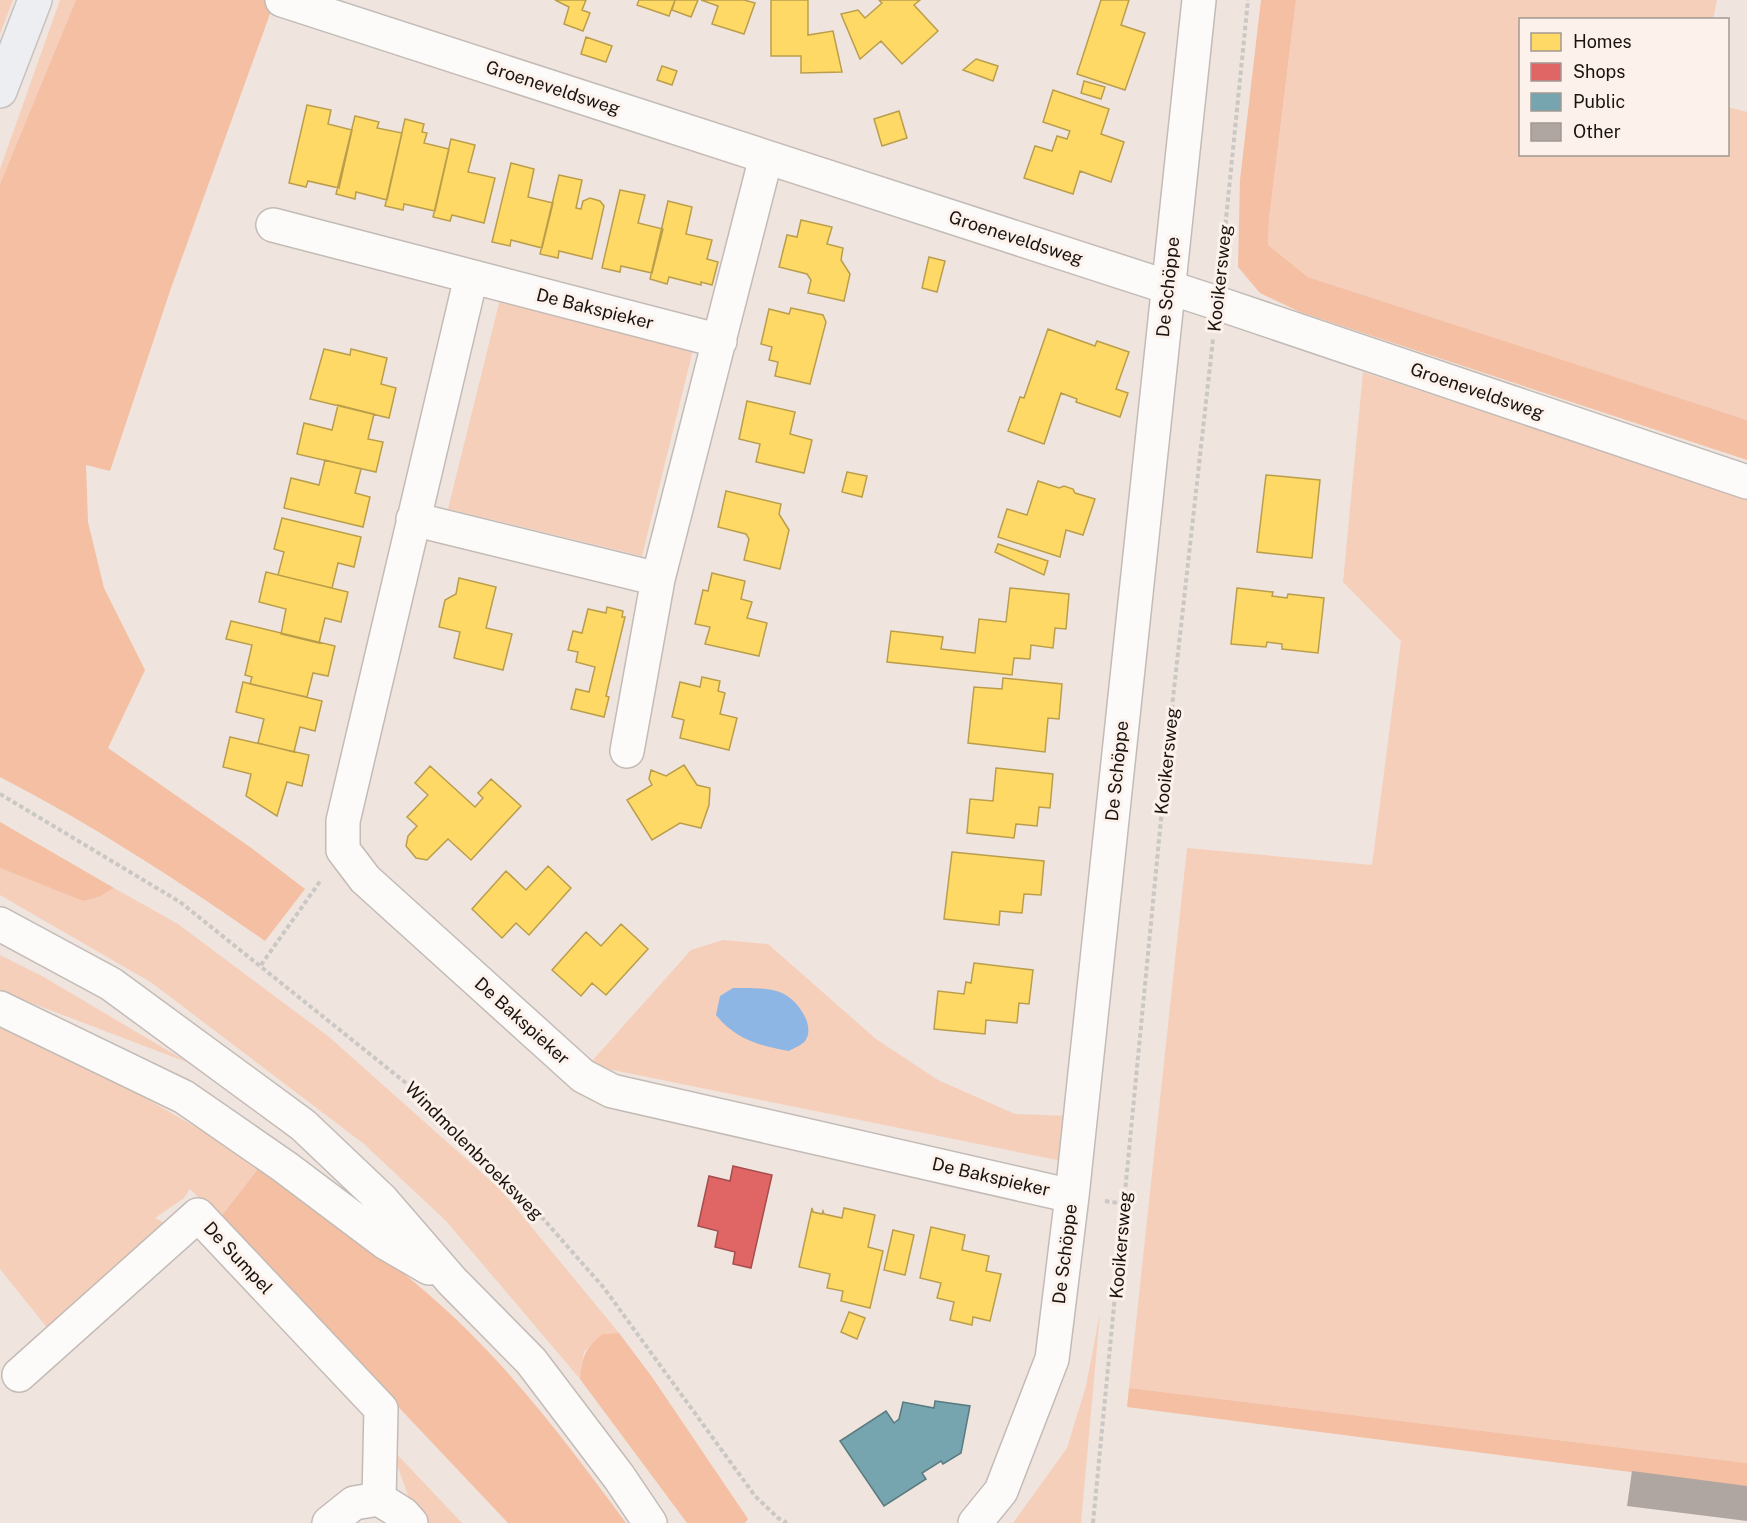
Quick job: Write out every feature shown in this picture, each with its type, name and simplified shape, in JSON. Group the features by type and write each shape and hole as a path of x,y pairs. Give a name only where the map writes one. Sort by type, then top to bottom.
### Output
{"main road":[{"path":"0,91 34,0"}],"street":[{"name":"Groeneveldsweg","path":"282,0 1217,303 1747,482"},
{"name":"De Schöppe","path":"975,1523 1001,1491 1052,1359 1072,1196 1199,0"},
{"path":"627,751 658,579 766,157"},
{"name":"De Bakspieker","path":"273,225 720,341"},
{"path":"343,849 343,820 471,277"},
{"path":"413,519 658,579"},
{"name":"De Bakspieker","path":"343,849 365,879 583,1076 612,1091 1072,1196"},
{"path":"0,924 111,984 303,1125 382,1200 452,1281 531,1361 650,1523"},
{"path":"0,1008 184,1097 285,1167 386,1243 452,1281"},
{"name":"De Sumpel","path":"19,1375 198,1215 381,1409 379,1499"},
{"path":"329,1523 354,1503 379,1499 403,1514 411,1523"}],"path":[{"name":"Kooikersweg","path":"1093,1523 1171,716 1248,0"},
{"name":"Windmolenbroeksweg","path":"0,794 180,902 426,1099 524,1197 604,1288 755,1496 778,1518 787,1523"},
{"path":"261,965 343,849"}],"shaded area":[{"path":"0,0 13,0 0,34"},
{"path":"60,0 76,0 0,184 0,169"},
{"path":"76,0 275,0 171,288 110,471 86,465 88,522 104,588 145,670 108,748 250,847 305,889 265,941 69,814 0,777 0,184"},
{"path":"1261,0 1296,0 1269,219 1268,245 1308,277 1747,420 1747,460 1300,312 1260,293 1238,267 1240,180"},
{"path":"1296,0 1717,0 1713,18 1519,18 1519,156 1729,156 1729,107 1747,112 1747,420 1308,277 1268,245 1269,219"},
{"path":"500,299 693,350 642,556 448,509"},
{"path":"1363,372 1747,498 1747,1463 1129,1388 1187,848 1372,865 1401,641 1343,582"},
{"path":"0,822 114,888 99,897 83,901 0,868"},
{"path":"0,868 83,901 99,897 114,888 178,924 328,1036 501,1190 619,1333 602,1334 584,1352 580,1379 446,1221 364,1144 152,983 0,895"},
{"path":"723,940 768,944 876,1039 938,1080 1015,1114 1069,1116 1062,1161 598,1067 592,1061 691,950"},
{"path":"0,955 42,976 189,1063 0,991"},
{"path":"0,1026 116,1081 261,1165 220,1218 190,1189 184,1198 155,1218 186,1234 61,1345 0,1269"},
{"path":"261,1165 386,1260 455,1318 533,1402 626,1523 508,1523 220,1218"},
{"path":"1100,1313 1081,1523 1013,1523 1067,1448 1086,1386"},
{"path":"619,1333 652,1377 748,1519 745,1523 687,1523 580,1379 584,1358 591,1344 602,1334"},
{"path":"1129,1388 1747,1463 1747,1487 1127,1407"},
{"path":"391,1448 462,1523 426,1523 413,1509"}],"water":[{"path":"733,988 766,989 789,997 800,1008 807,1021 808,1035 805,1041 789,1051 758,1044 731,1030 716,1015 720,996"}],"building: Homes":[{"path":"555,0 586,0 582,10 590,13 583,31 564,24 569,7"},
{"path":"639,0 675,0 669,16 637,5"},
{"path":"675,0 698,0 691,17 672,10"},
{"path":"701,0 744,0 755,3 744,34 712,24 718,6"},
{"path":"771,0 808,0 808,35 833,31 842,72 801,73 801,56 771,56"},
{"path":"879,0 920,0 914,5 938,31 902,64 881,41 860,59 841,14 858,10 865,18 882,3"},
{"path":"1101,0 1129,0 1121,25 1145,33 1125,90 1077,74"},
{"path":"586,37 612,46 606,62 581,54"},
{"path":"976,59 998,66 993,81 963,70"},
{"path":"662,66 677,71 672,85 657,80"},
{"path":"1084,81 1105,87 1101,99 1081,93"},
{"path":"1053,90 1109,109 1101,134 1124,142 1111,182 1080,171 1073,194 1024,178 1035,146 1052,151 1057,136 1067,139 1070,131 1043,122"},
{"path":"307,105 331,110 328,124 352,130 339,188 308,181 306,187 289,183"},
{"path":"899,111 907,138 882,146 874,119"},
{"path":"355,116 379,122 377,128 402,133 387,200 356,192 355,199 336,194"},
{"path":"405,119 424,124 422,132 427,133 424,143 449,149 435,211 404,204 403,210 385,206"},
{"path":"451,139 475,145 468,172 495,178 484,223 452,215 450,221 433,217"},
{"path":"511,163 534,169 528,197 553,203 542,248 511,240 510,246 492,242"},
{"path":"559,175 582,180 576,208 581,209 583,201 590,198 600,201 604,206 592,259 559,251 558,258 540,254"},
{"path":"620,190 645,195 638,223 663,229 652,273 621,266 620,272 602,268"},
{"path":"668,201 692,207 686,234 712,240 707,259 718,262 712,285 701,282 701,285 669,277 667,284 650,279"},
{"path":"801,220 832,227 827,244 843,248 841,260 850,274 844,301 808,293 811,280 807,274 779,267 787,235 797,237"},
{"path":"929,257 945,261 937,292 922,288"},
{"path":"791,308 823,315 826,322 810,384 775,376 778,362 769,360 772,347 761,344 769,309 789,314"},
{"path":"1048,329 1095,346 1097,341 1129,352 1116,389 1128,393 1120,417 1076,402 1077,399 1061,393 1044,444 1008,431 1020,397 1024,398"},
{"path":"324,349 350,355 351,349 387,358 381,384 396,388 389,418 310,399"},
{"path":"747,401 795,412 790,434 812,440 804,473 756,462 760,444 739,439"},
{"path":"338,405 374,414 368,439 383,442 376,472 297,454 304,423 332,430"},
{"path":"325,460 361,469 355,493 370,497 363,527 284,508 291,478 319,485"},
{"path":"847,472 867,476 862,497 842,492"},
{"path":"1266,475 1320,480 1312,558 1257,552"},
{"path":"1038,481 1059,488 1064,486 1073,489 1075,493 1095,499 1083,535 1066,530 1060,557 998,537 1007,509 1027,515"},
{"path":"726,491 781,504 779,514 789,530 780,569 744,560 749,539 746,534 718,527"},
{"path":"282,518 361,537 354,567 338,563 332,588 278,575 284,552 274,549"},
{"path":"998,544 1048,561 1044,575 995,552"},
{"path":"266,572 348,592 341,622 325,618 319,643 281,634 286,609 259,602"},
{"path":"712,573 745,581 741,599 752,602 747,618 767,623 759,656 705,644 710,627 695,624 703,590 708,591"},
{"path":"459,578 496,587 486,628 512,634 503,670 454,658 460,632 439,627 445,600 456,594"},
{"path":"1010,588 1069,594 1066,629 1055,628 1053,648 1031,645 1030,659 1014,658 1012,675 887,662 891,631 943,637 941,649 975,653 979,619 1006,622"},
{"path":"1237,588 1273,592 1272,596 1287,598 1288,594 1324,598 1318,653 1282,649 1282,644 1267,642 1266,647 1231,644"},
{"path":"607,607 623,611 622,617 625,617 606,696 609,697 604,717 571,709 576,689 589,692 595,667 576,662 578,652 568,650 573,631 582,633 588,609 606,613"},
{"path":"231,621 335,646 328,676 313,673 307,697 250,684 252,677 245,675 252,645 226,639"},
{"path":"702,677 720,681 718,691 725,693 720,714 737,718 729,750 680,738 684,720 672,717 680,682 700,687"},
{"path":"1003,678 1062,684 1059,719 1048,718 1045,752 968,743 974,687 1002,689"},
{"path":"243,682 322,701 315,731 300,727 294,752 258,743 264,719 236,712"},
{"path":"230,737 309,755 302,786 287,782 277,816 246,796 251,774 223,767"},
{"path":"684,765 697,785 710,788 709,805 701,828 680,823 652,840 627,800 652,785 649,779 651,770 666,776"},
{"path":"430,766 475,807 483,798 478,793 491,779 521,806 471,860 448,839 427,860 416,858 406,846 408,836 417,826 407,817 428,795 415,783"},
{"path":"996,768 1053,774 1050,808 1039,807 1037,826 1016,824 1014,838 967,833 970,799 993,801"},
{"path":"952,852 1044,861 1041,895 1024,894 1022,913 1000,911 999,925 944,919"},
{"path":"548,866 571,888 529,935 516,923 502,938 472,909 506,871 526,890"},
{"path":"621,924 648,949 606,995 592,983 581,996 552,970 586,932 601,946"},
{"path":"974,963 1033,970 1029,1004 1019,1003 1017,1023 986,1020 985,1034 934,1029 938,991 964,994 966,982 971,983"},
{"path":"812,1208 813,1212 822,1214 823,1211 824,1214 842,1218 844,1208 875,1215 868,1247 883,1251 870,1308 841,1301 843,1291 827,1288 830,1274 799,1267"},
{"path":"931,1227 965,1235 962,1250 989,1256 986,1271 1001,1274 990,1321 973,1317 972,1325 950,1320 954,1302 937,1298 941,1283 920,1278"},
{"path":"893,1230 914,1235 905,1275 884,1270"},
{"path":"849,1312 865,1318 857,1339 841,1332"}],"building: Shops":[{"path":"733,1166 772,1175 751,1268 733,1264 735,1252 715,1247 718,1231 698,1226 709,1176 730,1181"}],"building: Public":[{"path":"935,1401 970,1406 961,1453 943,1464 941,1461 922,1473 926,1479 884,1506 840,1441 886,1411 894,1423 899,1419 903,1402 934,1408"}],"building: Other":[{"path":"1632,1471 1747,1486 1747,1521 1627,1506"}]}
